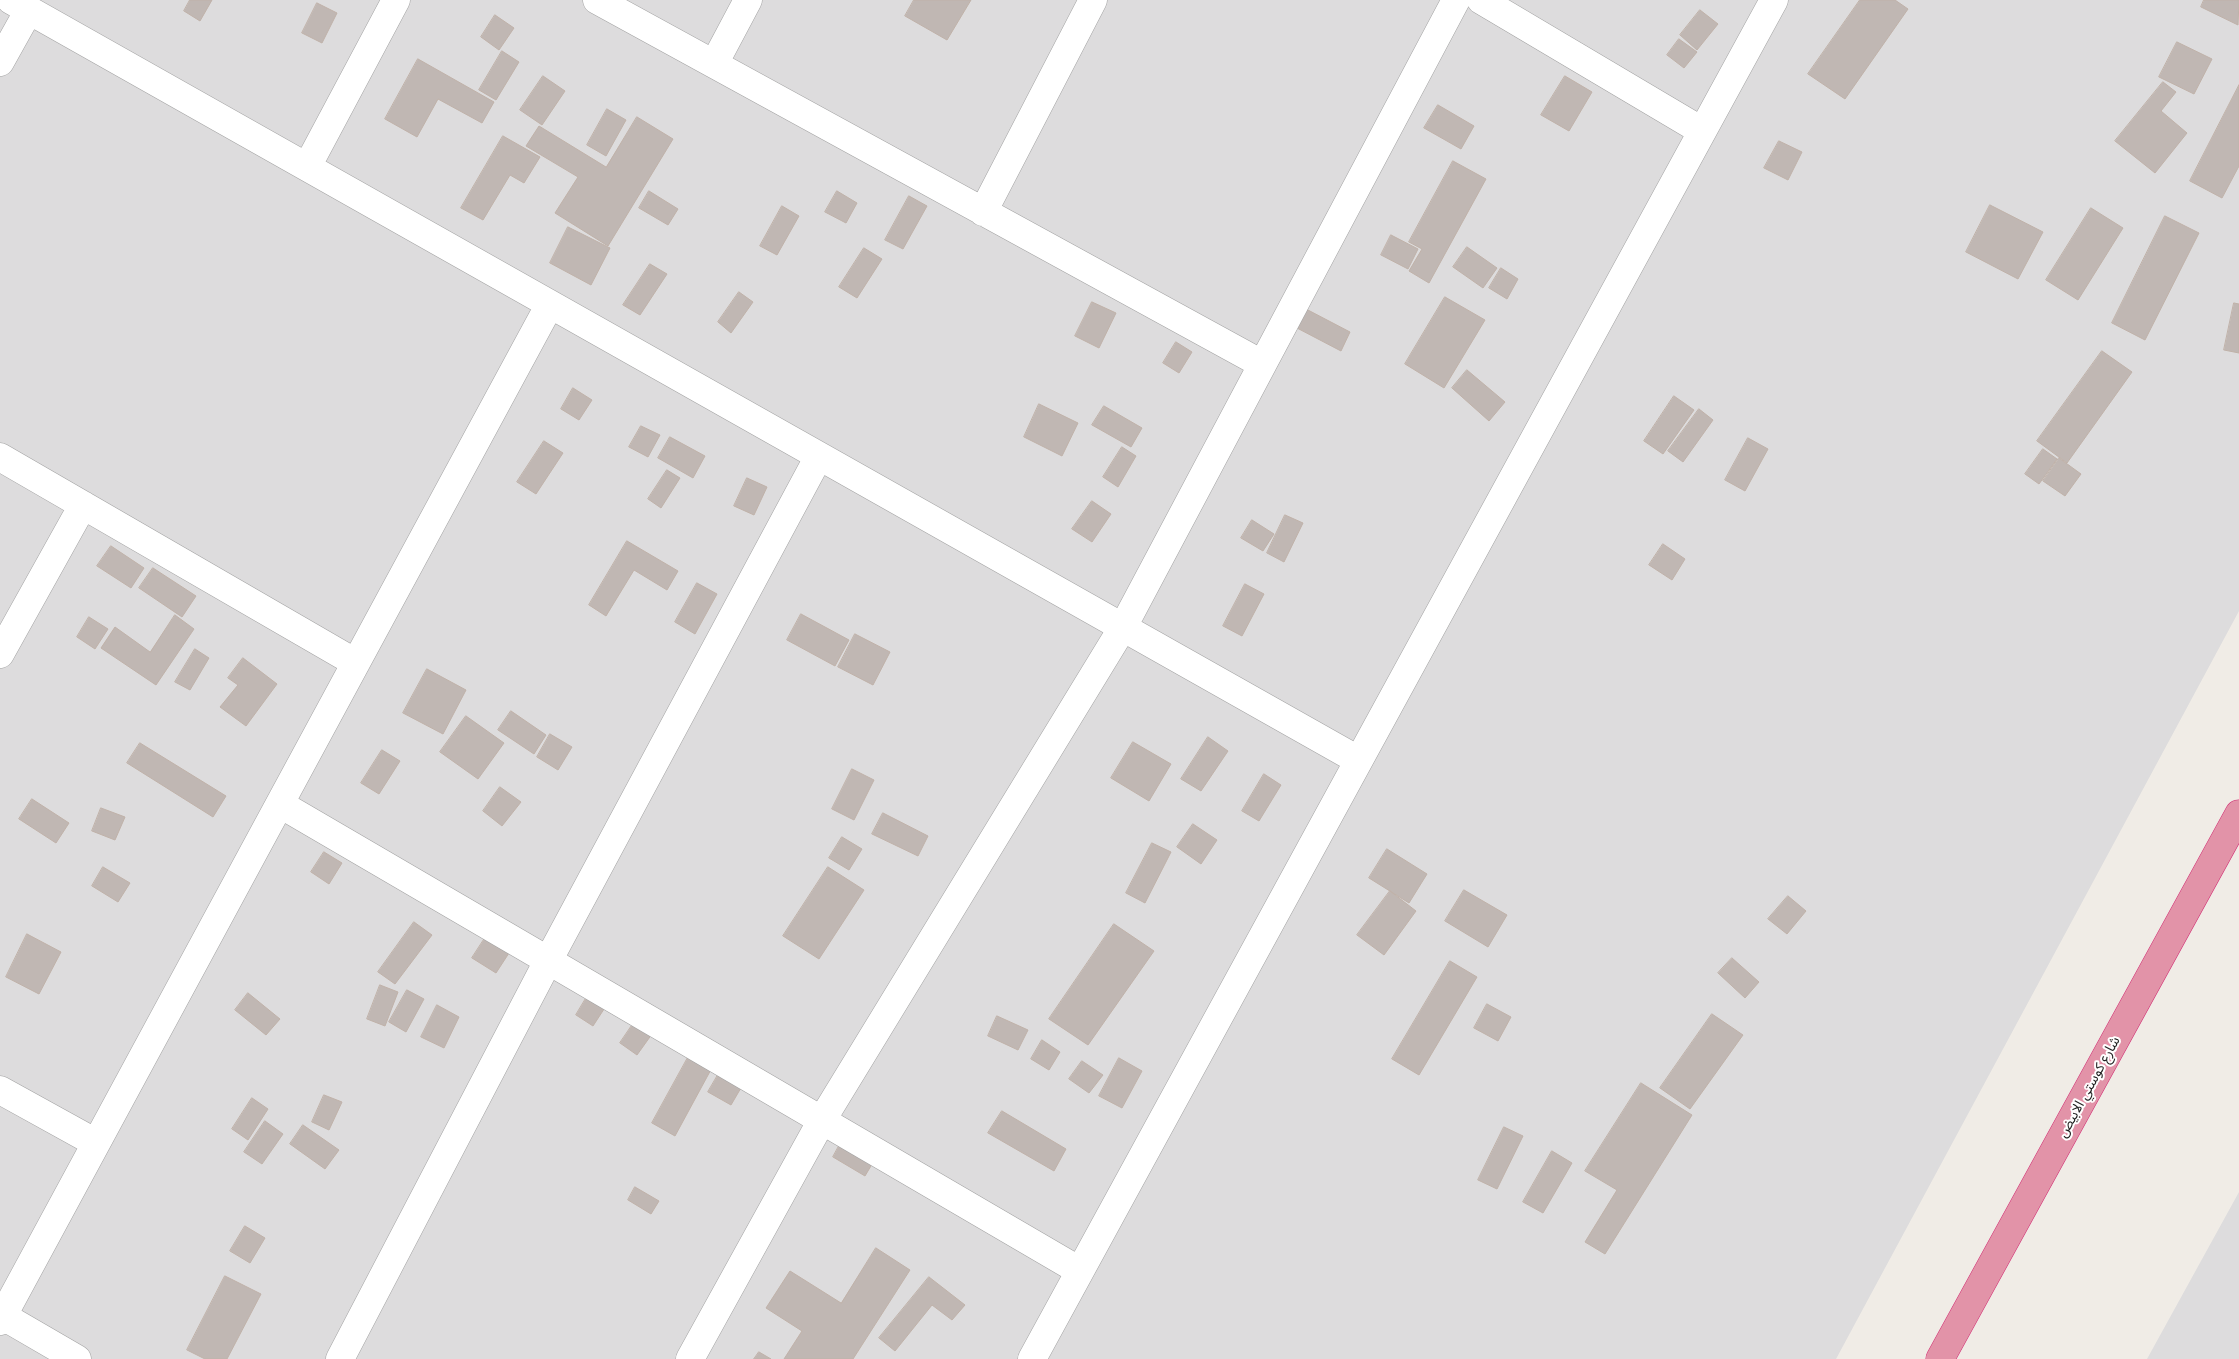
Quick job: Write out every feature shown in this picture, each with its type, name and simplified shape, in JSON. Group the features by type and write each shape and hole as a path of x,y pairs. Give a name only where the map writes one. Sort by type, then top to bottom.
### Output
{"highway":[{"name":"شارع كوستي الابيض","path":"1940,1359 2239,814"}],"street":[{"path":"307,167 396,0"},
{"path":"597,0 1262,364"},
{"path":"714,64 748,0"},
{"path":"983,212 1093,0"},
{"path":"690,1359 822,1120 1122,627 1456,0"},
{"path":"1481,0 1702,131"},
{"path":"1032,1359 1774,0"},
{"path":"0,62 20,5 1358,760"},
{"path":"77,1359 1,1318 550,304"},
{"path":"340,1359 548,961 819,456"},
{"path":"0,457 356,663"},
{"path":"0,654 83,505"},
{"path":"280,804 1080,1271"},
{"path":"0,1090 96,1143"}],"shaded area":[{"path":"0,0 2239,0 2239,611 1836,1359 0,1359"},
{"path":"2239,1192 2239,1359 2147,1359"}],"building":[{"path":"190,0 212,0 200,21 184,11"},
{"path":"914,0 971,0 947,40 905,16"},
{"path":"1860,0 1895,0 1908,9 1845,99 1808,74"},
{"path":"2204,0 2239,0 2238,25 2201,7"},
{"path":"317,3 337,13 322,43 302,33"},
{"path":"1700,10 1718,24 1697,50 1680,35"},
{"path":"495,15 514,28 499,50 481,37"},
{"path":"1679,39 1697,52 1684,68 1667,55"},
{"path":"2177,42 2212,59 2194,94 2159,77"},
{"path":"502,51 519,62 496,100 479,90"},
{"path":"418,59 494,102 482,123 438,99 417,137 385,119"},
{"path":"543,76 565,91 542,125 520,110"},
{"path":"1565,76 1592,92 1569,131 1541,115"},
{"path":"2163,82 2176,92 2161,111 2187,133 2155,173 2115,141"},
{"path":"2239,85 2239,166 2222,198 2190,181"},
{"path":"1438,105 1474,126 1461,149 1424,128"},
{"path":"607,109 626,120 606,156 587,145"},
{"path":"637,117 673,139 608,246 555,213 578,177 526,146 539,126 606,167"},
{"path":"503,136 540,157 524,183 510,175 483,220 461,208"},
{"path":"1779,141 1802,152 1788,180 1764,168"},
{"path":"1453,161 1486,179 1429,283 1409,271 1422,249 1409,242"},
{"path":"649,191 678,209 668,225 639,208"},
{"path":"837,191 857,203 846,223 825,212"},
{"path":"909,196 927,206 903,249 885,240"},
{"path":"1990,205 2043,232 2018,279 1966,252"},
{"path":"782,206 799,216 777,255 760,246"},
{"path":"2091,208 2123,228 2078,300 2046,280"},
{"path":"2165,216 2199,233 2145,340 2112,323"},
{"path":"568,227 610,248 591,285 550,263"},
{"path":"1391,235 1418,249 1408,269 1381,255"},
{"path":"1467,247 1497,268 1483,288 1453,267"},
{"path":"864,248 882,259 857,298 839,287"},
{"path":"650,264 667,274 640,315 623,305"},
{"path":"1501,268 1518,279 1507,299 1489,288"},
{"path":"739,292 753,302 731,333 718,322"},
{"path":"1445,297 1485,320 1444,388 1405,364"},
{"path":"1092,302 1116,313 1099,348 1075,336"},
{"path":"2234,303 2239,304 2239,353 2224,350"},
{"path":"1306,309 1350,332 1341,351 1297,328"},
{"path":"1176,342 1192,352 1179,373 1163,363"},
{"path":"2102,351 2132,372 2067,463 2037,441"},
{"path":"1467,370 1505,402 1489,421 1452,388"},
{"path":"573,388 592,400 579,420 561,409"},
{"path":"1674,396 1694,410 1663,454 1644,441"},
{"path":"1039,404 1078,423 1062,456 1024,437"},
{"path":"1104,406 1142,428 1131,447 1092,425"},
{"path":"1699,409 1713,420 1683,462 1668,451"},
{"path":"641,426 660,435 648,457 629,447"},
{"path":"670,437 705,456 693,478 658,458"},
{"path":"1748,438 1768,449 1745,491 1725,480"},
{"path":"544,441 563,453 536,494 517,482"},
{"path":"1122,447 1136,456 1118,487 1103,477"},
{"path":"2043,449 2057,459 2039,484 2025,474"},
{"path":"2059,458 2081,474 2065,496 2043,481"},
{"path":"667,470 680,478 661,508 648,499"},
{"path":"747,478 767,487 754,515 734,506"},
{"path":"1092,501 1111,514 1092,542 1072,529"},
{"path":"1285,515 1303,523 1284,562 1267,553"},
{"path":"1252,520 1274,534 1263,551 1241,538"},
{"path":"627,541 678,571 667,590 634,570 606,616 589,605"},
{"path":"1663,544 1685,559 1672,580 1649,565"},
{"path":"111,546 144,568 131,588 97,566"},
{"path":"153,568 196,596 182,617 139,588"},
{"path":"697,583 717,594 695,634 675,622"},
{"path":"1245,584 1264,594 1242,636 1223,626"},
{"path":"801,614 849,640 835,666 787,640"},
{"path":"175,615 194,629 156,685 101,648 115,627 150,652"},
{"path":"89,617 108,629 95,649 77,637"},
{"path":"855,634 890,652 873,685 838,667"},
{"path":"195,649 209,658 190,690 175,682"},
{"path":"243,658 277,684 246,726 220,707 238,685 228,678"},
{"path":"427,669 466,690 443,734 403,713"},
{"path":"511,711 546,735 534,754 498,730"},
{"path":"466,716 504,743 478,779 440,752"},
{"path":"550,734 572,747 558,770 537,757"},
{"path":"1208,737 1228,751 1201,791 1181,779"},
{"path":"1133,742 1171,764 1149,801 1111,778"},
{"path":"140,743 226,796 213,817 127,763"},
{"path":"382,750 400,761 379,794 361,783"},
{"path":"852,769 874,780 854,820 832,809"},
{"path":"1264,774 1281,785 1259,821 1242,811"},
{"path":"500,787 521,802 502,826 483,811"},
{"path":"32,799 69,823 56,843 19,819"},
{"path":"101,808 125,817 115,840 92,831"},
{"path":"883,813 928,836 918,856 872,834"},
{"path":"1193,824 1217,840 1201,864 1177,847"},
{"path":"842,837 862,849 849,870 829,858"},
{"path":"1152,843 1171,852 1145,903 1126,893"},
{"path":"1387,849 1427,874 1409,903 1369,878"},
{"path":"324,852 342,863 329,884 311,872"},
{"path":"103,867 130,883 118,902 92,886"},
{"path":"828,867 864,890 819,959 783,936"},
{"path":"1464,890 1507,915 1488,947 1445,921"},
{"path":"1390,891 1416,911 1384,955 1357,935"},
{"path":"1788,896 1806,911 1787,934 1768,919"},
{"path":"414,922 432,935 395,984 378,972"},
{"path":"1114,924 1154,951 1088,1045 1049,1019"},
{"path":"27,934 61,952 39,994 6,977"},
{"path":"485,938 509,953 496,973 472,958"},
{"path":"1732,958 1759,982 1745,998 1718,973"},
{"path":"1450,961 1477,977 1419,1075 1392,1059"},
{"path":"380,985 398,992 385,1026 367,1019"},
{"path":"407,990 424,999 406,1032 389,1022"},
{"path":"248,993 280,1019 266,1035 235,1010"},
{"path":"588,995 606,1006 593,1026 576,1015"},
{"path":"1487,1004 1511,1017 1498,1041 1474,1028"},
{"path":"437,1005 459,1017 444,1048 421,1037"},
{"path":"1712,1014 1743,1035 1690,1109 1660,1088"},
{"path":"997,1016 1028,1030 1018,1050 988,1036"},
{"path":"635,1021 652,1034 637,1055 620,1043"},
{"path":"1042,1040 1060,1052 1049,1070 1031,1059"},
{"path":"691,1052 714,1064 675,1136 652,1123"},
{"path":"1119,1058 1142,1071 1122,1108 1099,1096"},
{"path":"1082,1061 1103,1075 1089,1093 1069,1079"},
{"path":"722,1068 745,1081 731,1105 708,1092"},
{"path":"1641,1083 1692,1115 1605,1254 1585,1242 1617,1190 1585,1171"},
{"path":"324,1095 342,1102 329,1130 312,1122"},
{"path":"252,1098 268,1109 248,1140 232,1129"},
{"path":"1002,1111 1066,1149 1054,1171 988,1133"},
{"path":"265,1121 283,1134 262,1164 244,1152"},
{"path":"303,1125 339,1150 325,1169 290,1144"},
{"path":"1504,1127 1523,1136 1497,1189 1478,1180"},
{"path":"845,1135 878,1154 865,1176 833,1157"},
{"path":"1552,1151 1572,1163 1543,1213 1523,1202"},
{"path":"635,1187 659,1201 651,1214 628,1200"},
{"path":"245,1226 265,1238 250,1263 230,1251"},
{"path":"876,1248 910,1270 853,1359 784,1359 802,1331 766,1308 790,1271 841,1303"},
{"path":"225,1276 261,1294 227,1359 205,1359 187,1350"},
{"path":"929,1277 965,1305 952,1320 932,1305 895,1351 879,1338"},
{"path":"759,1352 771,1359 754,1359"}]}
